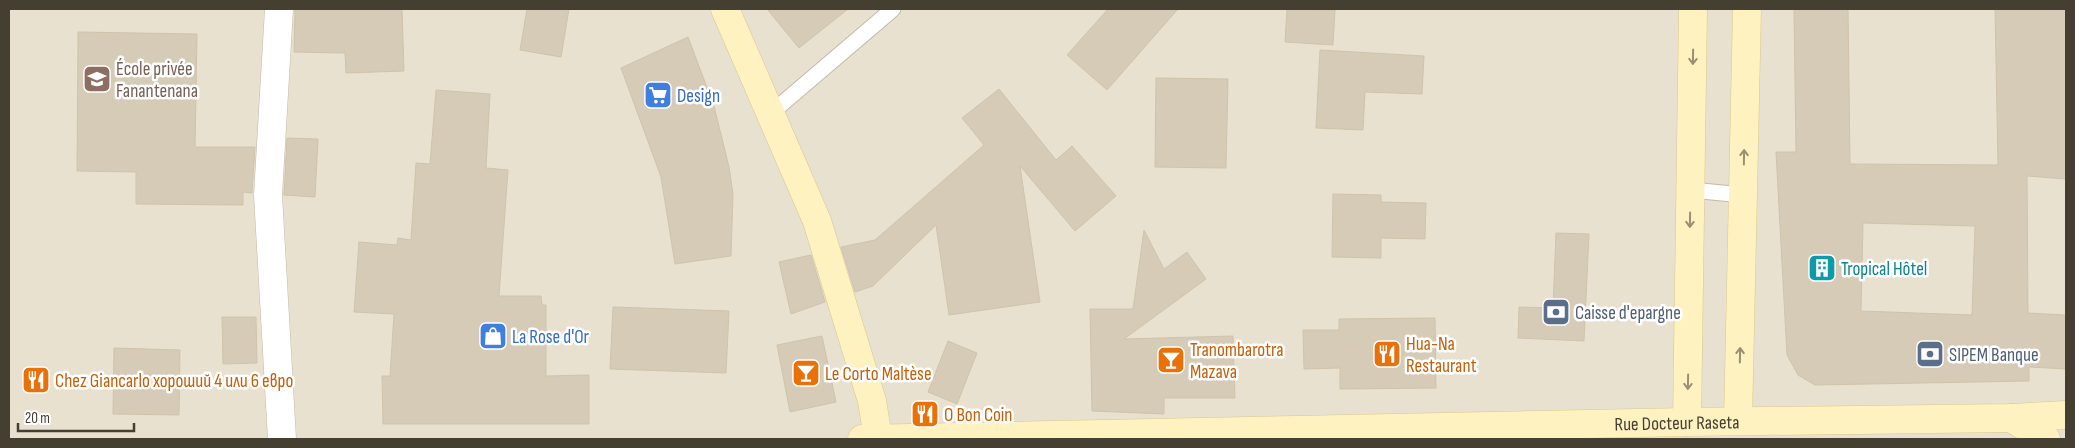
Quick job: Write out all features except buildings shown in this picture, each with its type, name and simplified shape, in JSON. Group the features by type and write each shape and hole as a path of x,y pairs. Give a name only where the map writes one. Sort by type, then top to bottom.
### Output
{"main road":[{"path":"725,9 817,221 872,401 870,438"},
{"path":"1687,422 1693,9"},
{"path":"1738,421 1747,9"},
{"name":"Rue Docteur Raseta","path":"870,438 1284,435 1687,422 2011,418 2066,415"},
{"path":"2011,418 2046,439"}],"street":[{"path":"279,9 268,195 282,439"}],"lane":[{"path":"770,114 893,9"},
{"path":"1690,190 1743,195"}],"shaded area":[{"path":"9,9 2066,9 2066,439 9,439"}],"place":[{"name":"École privée Fanantenana","path":"97,79"},
{"name":"Design","path":"658,95"},
{"name":"Tropical Hôtel","path":"1822,268"},
{"name":"Caisse d'epargne","path":"1556,312"},
{"name":"La Rose d'Or","path":"493,336"},
{"name":"Hua-Na Restaurant","path":"1387,354"},
{"name":"SIPEM Banque","path":"1930,354"},
{"name":"Tranombarotra Mazava","path":"1171,360"},
{"name":"Le Corto Maltèse","path":"806,373"},
{"name":"Chez Giancarlo хороший 4 или 6 евро","path":"36,380"},
{"name":"O Bon Coin","path":"925,414"}]}
